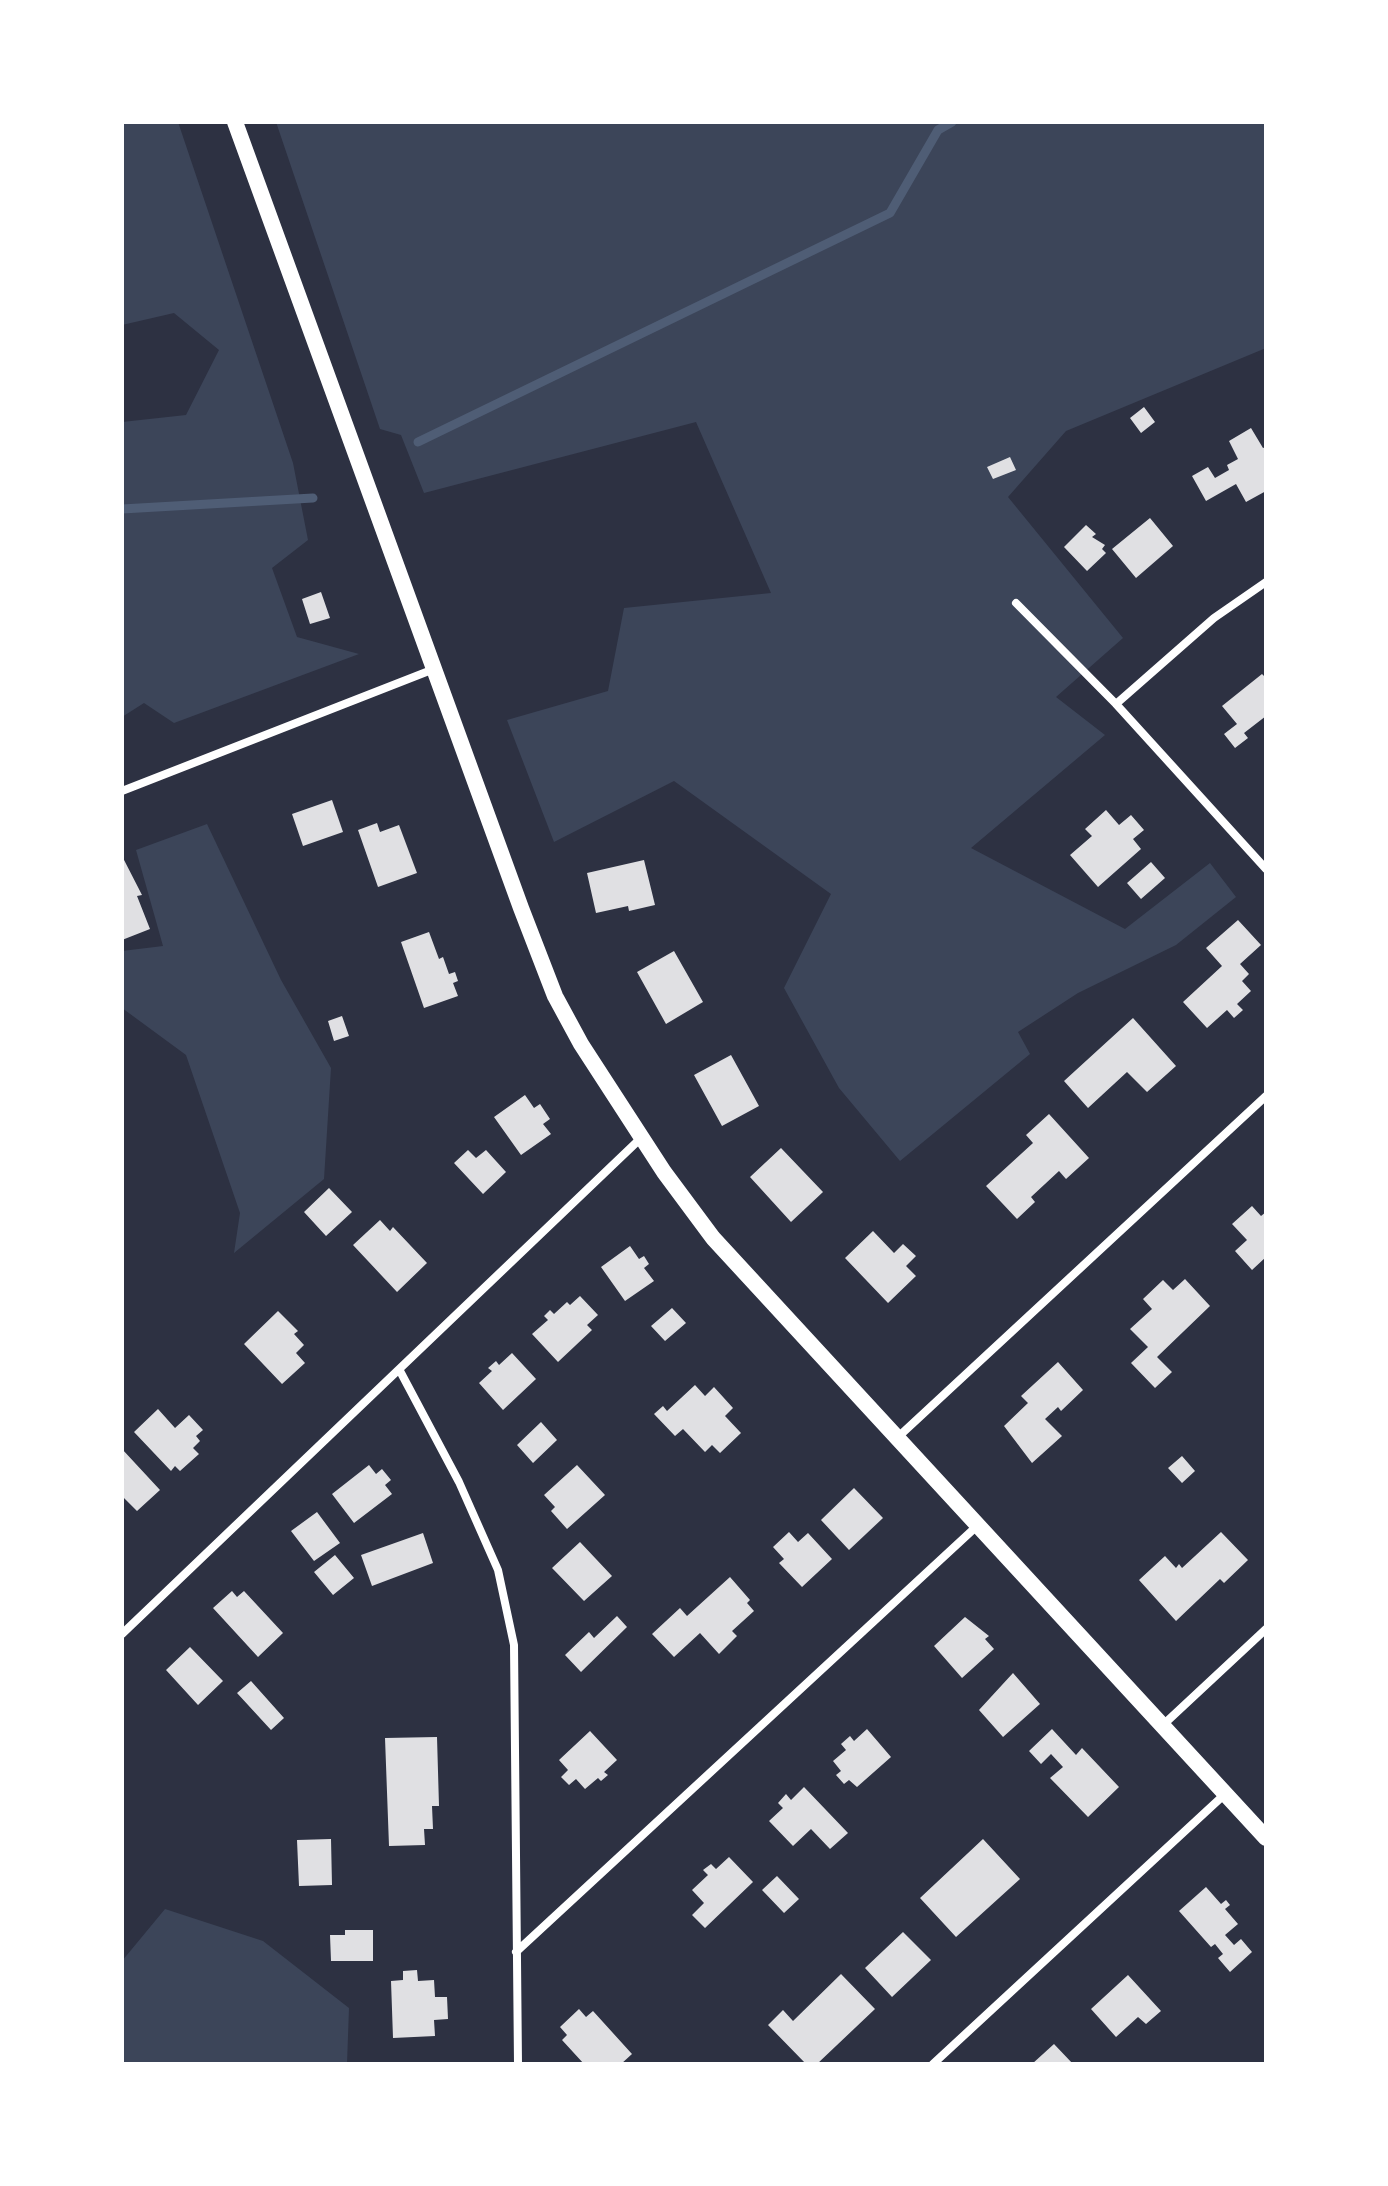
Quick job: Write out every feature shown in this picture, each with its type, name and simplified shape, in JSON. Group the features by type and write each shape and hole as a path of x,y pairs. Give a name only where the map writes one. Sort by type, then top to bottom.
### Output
{"main road":[{"path":"235,122 555,996 581,1044 641,1138 730,1258 1266,1838"}],"street":[{"path":"1116,704 1193,635 1266,582"},
{"path":"1016,603 1116,704 1266,869"},
{"path":"122,791 434,669"},
{"path":"896,1439 1266,1096"},
{"path":"122,1634 641,1138"},
{"path":"400,1371 459,1482 498,1570 514,1645 518,2064"},
{"path":"516,1952 977,1526"},
{"path":"1162,1726 1266,1629"},
{"path":"933,2064 1225,1794"}],"shaded area":[{"path":"122,122 178,122 293,463 308,540 272,568 297,637 359,654 174,723 144,703 122,717 122,422 186,415 219,350 174,313 122,325"},
{"path":"276,122 1266,122 1266,348 1066,431 1008,497 1123,638 1056,697 1105,735 971,848 1125,929 1210,863 1236,897 1176,945 1078,993 1018,1032 1030,1054 900,1161 839,1088 784,988 831,894 674,781 554,842 507,720 608,691 624,608 771,593 696,422 424,493 401,435 380,429"},
{"path":"207,824 281,980 331,1068 324,1179 234,1253 240,1213 186,1055 122,1008 122,951 163,946 136,850"},
{"path":"165,1909 263,1941 349,2008 347,2064 122,2064 122,1961"}],"building":[{"path":"1144,407 1155,422 1141,433 1130,418"},
{"path":"1251,428 1263,448 1266,447 1266,491 1246,502 1236,484 1206,501 1192,476 1208,467 1215,478 1229,470 1227,465 1238,459 1229,441"},
{"path":"1010,457 1016,470 993,479 987,467"},
{"path":"1150,518 1173,546 1136,578 1112,549"},
{"path":"1086,525 1096,534 1092,537 1105,545 1102,549 1106,553 1087,571 1064,547"},
{"path":"321,592 330,618 310,624 302,599"},
{"path":"1262,674 1266,678 1266,716 1244,733 1248,738 1235,748 1224,734 1237,724 1222,706"},
{"path":"332,800 343,832 303,846 292,814"},
{"path":"1106,810 1119,825 1131,815 1144,830 1133,839 1141,849 1098,887 1070,855 1092,836 1085,829"},
{"path":"377,823 380,832 399,825 417,873 378,887 358,830"},
{"path":"122,856 142,895 137,896 150,929 122,940"},
{"path":"644,860 655,905 629,911 628,906 596,913 587,873"},
{"path":"1151,862 1165,878 1141,899 1127,883"},
{"path":"1238,920 1261,945 1240,964 1249,974 1242,981 1251,991 1237,1004 1243,1010 1234,1018 1227,1010 1207,1028 1183,1002 1222,966 1206,948"},
{"path":"429,932 439,959 443,957 449,974 455,972 458,981 453,983 458,996 424,1008 401,942"},
{"path":"674,951 703,1002 666,1024 637,972"},
{"path":"342,1016 349,1036 334,1041 328,1021"},
{"path":"1133,1018 1176,1066 1147,1092 1127,1072 1088,1108 1064,1081"},
{"path":"731,1055 759,1106 722,1126 694,1075"},
{"path":"525,1095 534,1108 540,1104 550,1119 543,1124 551,1134 521,1155 494,1117"},
{"path":"1049,1114 1089,1158 1066,1179 1059,1171 1031,1197 1035,1202 1017,1219 986,1186 1033,1143 1026,1135"},
{"path":"781,1148 823,1192 791,1222 750,1177"},
{"path":"468,1150 476,1158 486,1150 506,1172 483,1194 454,1163"},
{"path":"329,1188 352,1212 326,1236 304,1212"},
{"path":"1252,1206 1261,1216 1266,1212 1266,1257 1252,1270 1235,1251 1247,1240 1232,1224"},
{"path":"380,1220 390,1231 393,1227 427,1263 397,1292 353,1245"},
{"path":"873,1231 894,1253 903,1244 916,1256 906,1266 916,1276 888,1303 845,1258"},
{"path":"630,1246 639,1259 644,1256 649,1264 644,1268 654,1281 625,1301 601,1267"},
{"path":"1185,1279 1210,1306 1157,1357 1172,1372 1155,1388 1131,1363 1148,1347 1130,1329 1152,1309 1143,1299 1163,1280 1173,1290"},
{"path":"580,1296 598,1315 587,1325 592,1330 558,1362 532,1334 548,1320 544,1316 550,1310 554,1314 567,1302 570,1305"},
{"path":"672,1308 686,1323 665,1341 651,1326"},
{"path":"278,1311 298,1331 294,1334 304,1345 296,1353 305,1363 282,1384 244,1344"},
{"path":"512,1353 536,1379 503,1410 479,1383 492,1371 488,1368 496,1361 499,1365"},
{"path":"1058,1362 1083,1390 1061,1411 1058,1407 1045,1419 1062,1436 1032,1463 1004,1426 1028,1403 1021,1396"},
{"path":"695,1385 705,1396 714,1387 733,1408 725,1416 741,1433 720,1453 712,1445 705,1452 683,1429 675,1436 654,1414 663,1406 667,1411"},
{"path":"158,1409 175,1428 189,1415 203,1430 196,1436 200,1441 193,1448 199,1454 180,1471 175,1466 171,1471 134,1432"},
{"path":"541,1422 557,1440 533,1463 517,1445"},
{"path":"122,1449 160,1490 137,1511 122,1496"},
{"path":"1182,1456 1195,1471 1182,1483 1168,1468"},
{"path":"369,1465 376,1474 382,1469 391,1480 385,1485 392,1494 354,1523 332,1494"},
{"path":"577,1465 605,1495 567,1529 551,1511 555,1507 544,1495"},
{"path":"854,1488 883,1518 849,1550 821,1520"},
{"path":"317,1512 340,1543 314,1561 291,1531"},
{"path":"789,1532 798,1542 808,1533 832,1559 802,1587 779,1563 784,1559 773,1547"},
{"path":"1221,1532 1248,1560 1224,1583 1220,1579 1176,1621 1139,1580 1165,1556 1176,1568 1179,1564 1182,1568"},
{"path":"423,1533 433,1563 372,1586 361,1555"},
{"path":"580,1542 612,1576 584,1601 552,1568"},
{"path":"335,1555 354,1578 333,1595 314,1572"},
{"path":"730,1577 750,1600 747,1603 754,1611 732,1631 737,1636 719,1654 700,1633 674,1657 652,1634 680,1608 687,1616"},
{"path":"232,1591 237,1597 244,1591 283,1633 258,1657 213,1608"},
{"path":"617,1616 627,1627 581,1672 565,1655 589,1632 594,1638"},
{"path":"965,1617 989,1636 985,1639 994,1649 962,1678 934,1646"},
{"path":"190,1647 223,1681 198,1705 166,1670"},
{"path":"1013,1673 1040,1704 1003,1737 979,1710"},
{"path":"251,1681 284,1718 271,1730 237,1693"},
{"path":"867,1729 891,1757 857,1787 849,1780 844,1784 836,1775 841,1771 833,1761 846,1750 841,1744 850,1736 854,1741"},
{"path":"1052,1729 1076,1755 1082,1748 1119,1787 1088,1817 1050,1778 1063,1767 1051,1754 1041,1764 1029,1751"},
{"path":"590,1731 617,1760 604,1772 608,1775 601,1781 598,1778 585,1789 576,1779 569,1785 561,1777 568,1770 559,1760"},
{"path":"437,1737 439,1806 432,1806 433,1829 424,1829 425,1845 389,1846 385,1738"},
{"path":"804,1787 848,1833 830,1849 811,1829 793,1846 769,1821 783,1808 778,1803 786,1794 791,1800"},
{"path":"331,1839 332,1885 299,1886 297,1840"},
{"path":"983,1839 1020,1879 956,1937 920,1898"},
{"path":"729,1857 753,1882 705,1928 692,1915 704,1903 692,1890 708,1875 703,1870 711,1864 716,1869"},
{"path":"777,1876 799,1899 784,1913 762,1890"},
{"path":"1206,1887 1221,1904 1226,1900 1230,1905 1225,1909 1238,1924 1225,1935 1234,1945 1241,1939 1252,1952 1230,1972 1218,1958 1223,1954 1215,1944 1211,1947 1179,1911"},
{"path":"345,1930 373,1930 373,1961 331,1961 330,1935 345,1935"},
{"path":"903,1932 931,1960 892,1997 865,1968"},
{"path":"417,1970 418,1981 434,1980 435,1997 447,1997 448,2019 434,2020 435,2036 393,2038 391,1981 403,1980 403,1971"},
{"path":"841,1974 875,2009 817,2064 806,2064 768,2025 783,2010 793,2021"},
{"path":"1128,1975 1161,2011 1146,2024 1138,2017 1116,2037 1091,2009"},
{"path":"579,2009 586,2017 593,2011 632,2054 621,2064 584,2064 562,2040 567,2035 560,2027"},
{"path":"1054,2044 1073,2064 1032,2064"}],"waterway":[{"path":"418,442 890,213 938,130 952,122"},
{"path":"122,509 313,498"}]}
